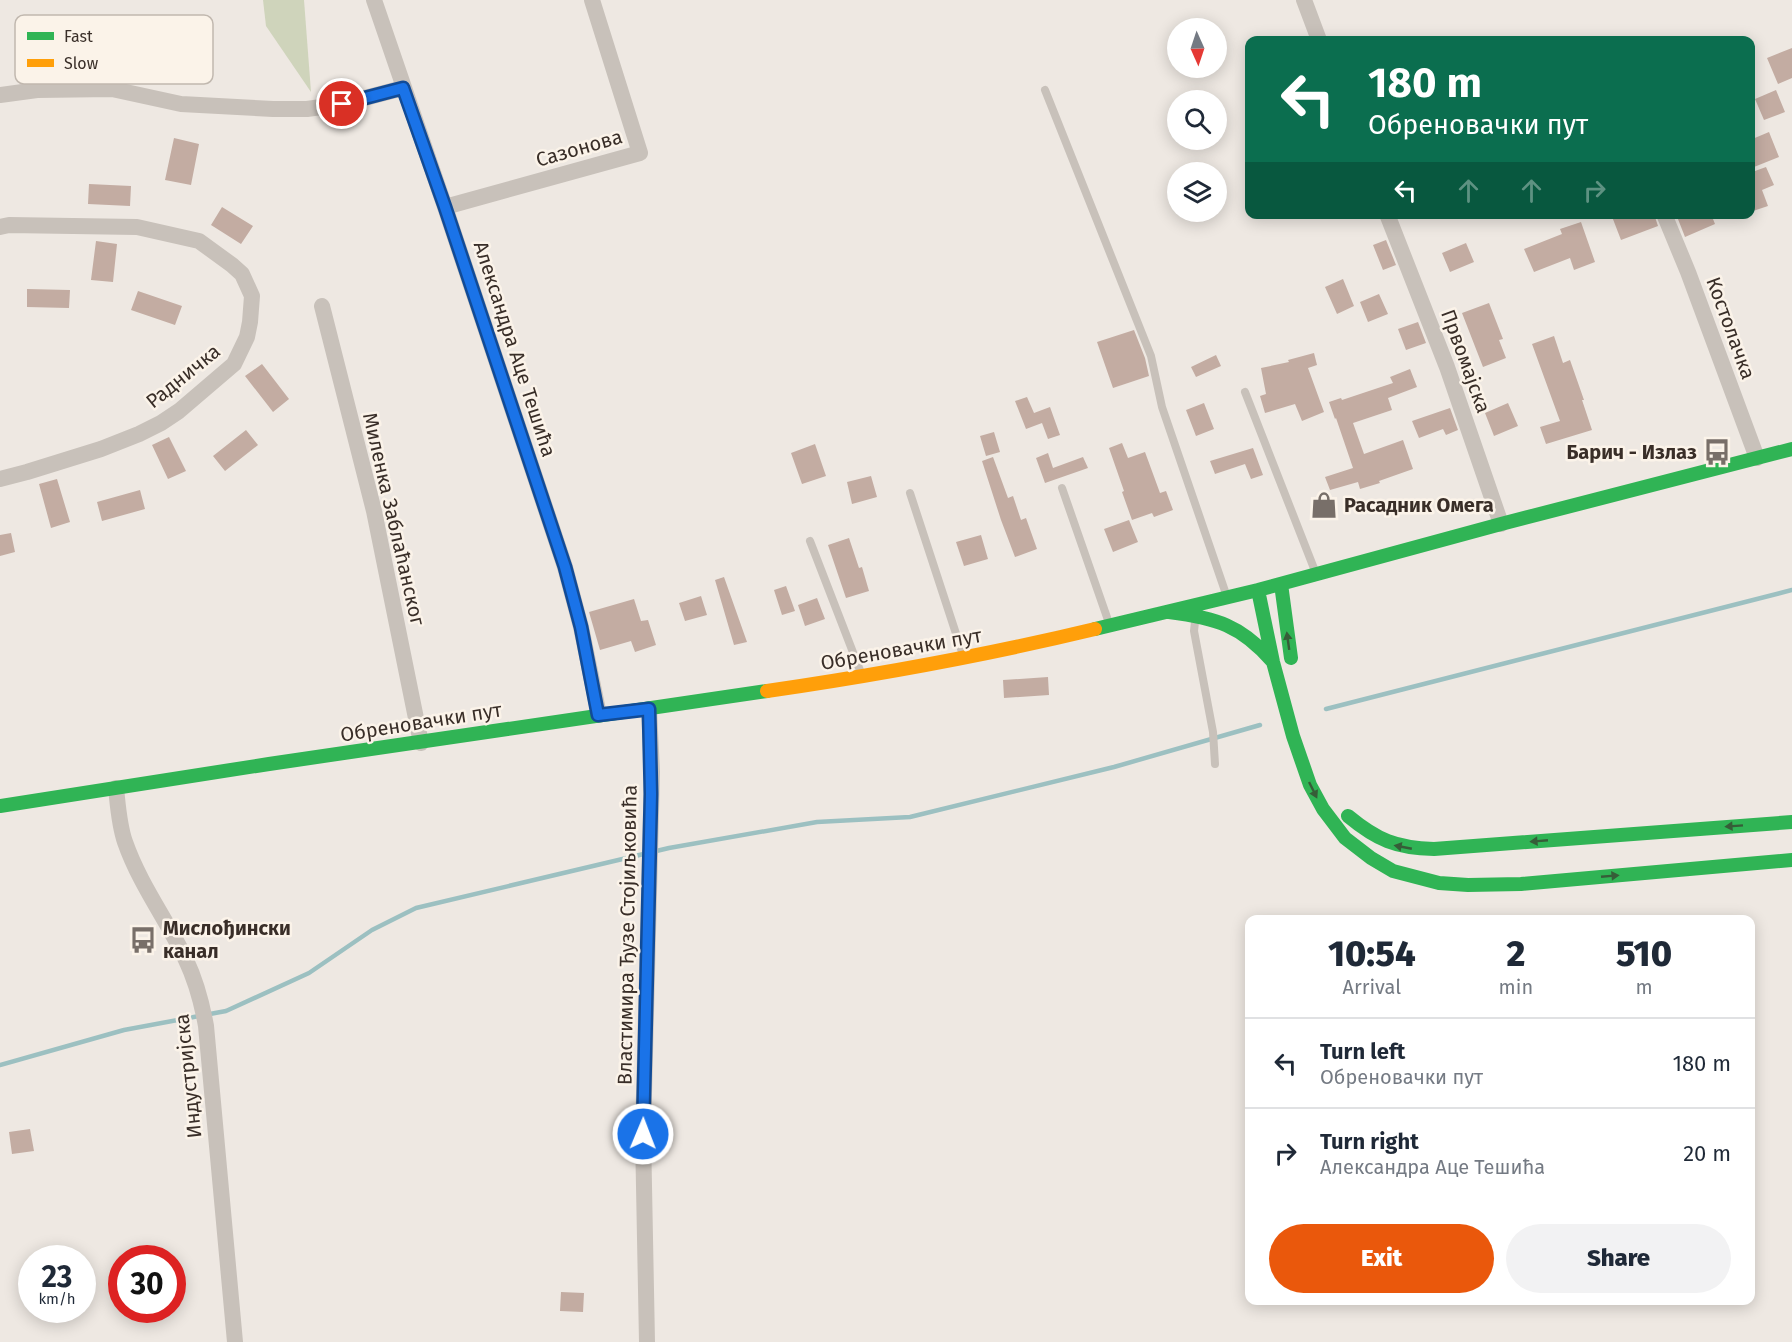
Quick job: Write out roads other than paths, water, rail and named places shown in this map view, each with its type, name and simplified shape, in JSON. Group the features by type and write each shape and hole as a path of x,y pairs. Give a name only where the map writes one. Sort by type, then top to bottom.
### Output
{"main road":[{"name":"Обреновачки пут","path":"0,806 862,677 964,658 1258,590 1792,448"},
{"path":"1281,584 1292,667"},
{"path":"1258,590 1273,662 1310,785 1323,809 1345,838 1359,850 1393,871 1439,883 1521,884 1792,860"},
{"path":"1169,612 1196,615 1224,624 1249,637 1273,662"},
{"path":"1314,756 1327,788 1343,812 1361,828 1380,840 1401,848 1450,849 1792,822"}],"street":[{"name":"Александра Аце Тешића","path":"374,0 565,567 581,627 598,715"},
{"name":"Сазонова","path":"445,207 640,153 592,0"},
{"path":"1304,0 1318,36"},
{"path":"0,95 37,90 112,88 181,104 307,109 342,104 403,88"},
{"name":"Првомајска","path":"1389,219 1447,367 1501,524"},
{"name":"Костолачка","path":"1666,219 1692,282 1757,458"},
{"name":"Радничка","path":"0,227 9,225 137,227 199,241 242,274 252,296 247,337 234,364 179,411 138,434 101,448 0,479"},
{"name":"Миленка Заблаћанског","path":"322,306 374,511 422,743"},
{"name":"Властимира Ђузе Стојиљковића","path":"647,1342 643,1134 652,772 649,709"},
{"name":"Индустријска","path":"116,788 125,841 149,894 187,962 202,1004 236,1342"}],"lane":[{"path":"1046,90 1151,356 1161,407 1227,597"},
{"path":"1245,392 1317,575"},
{"path":"1062,488 1110,626"},
{"path":"910,493 964,658"},
{"path":"810,541 862,677"},
{"path":"1196,615 1194,631 1213,732 1215,764"}],"waterway":[{"path":"1326,709 1792,590"},
{"path":"0,1065 124,1030 226,1011 309,973 372,930 416,908 669,848 817,822 910,817 1114,767 1260,725"}],"place":[{"name":"Барич - Излаз","path":"1717,452"},
{"name":"Расадник Омега","path":"1324,505"},
{"name":"Мислођински канал","path":"143,940"}]}
